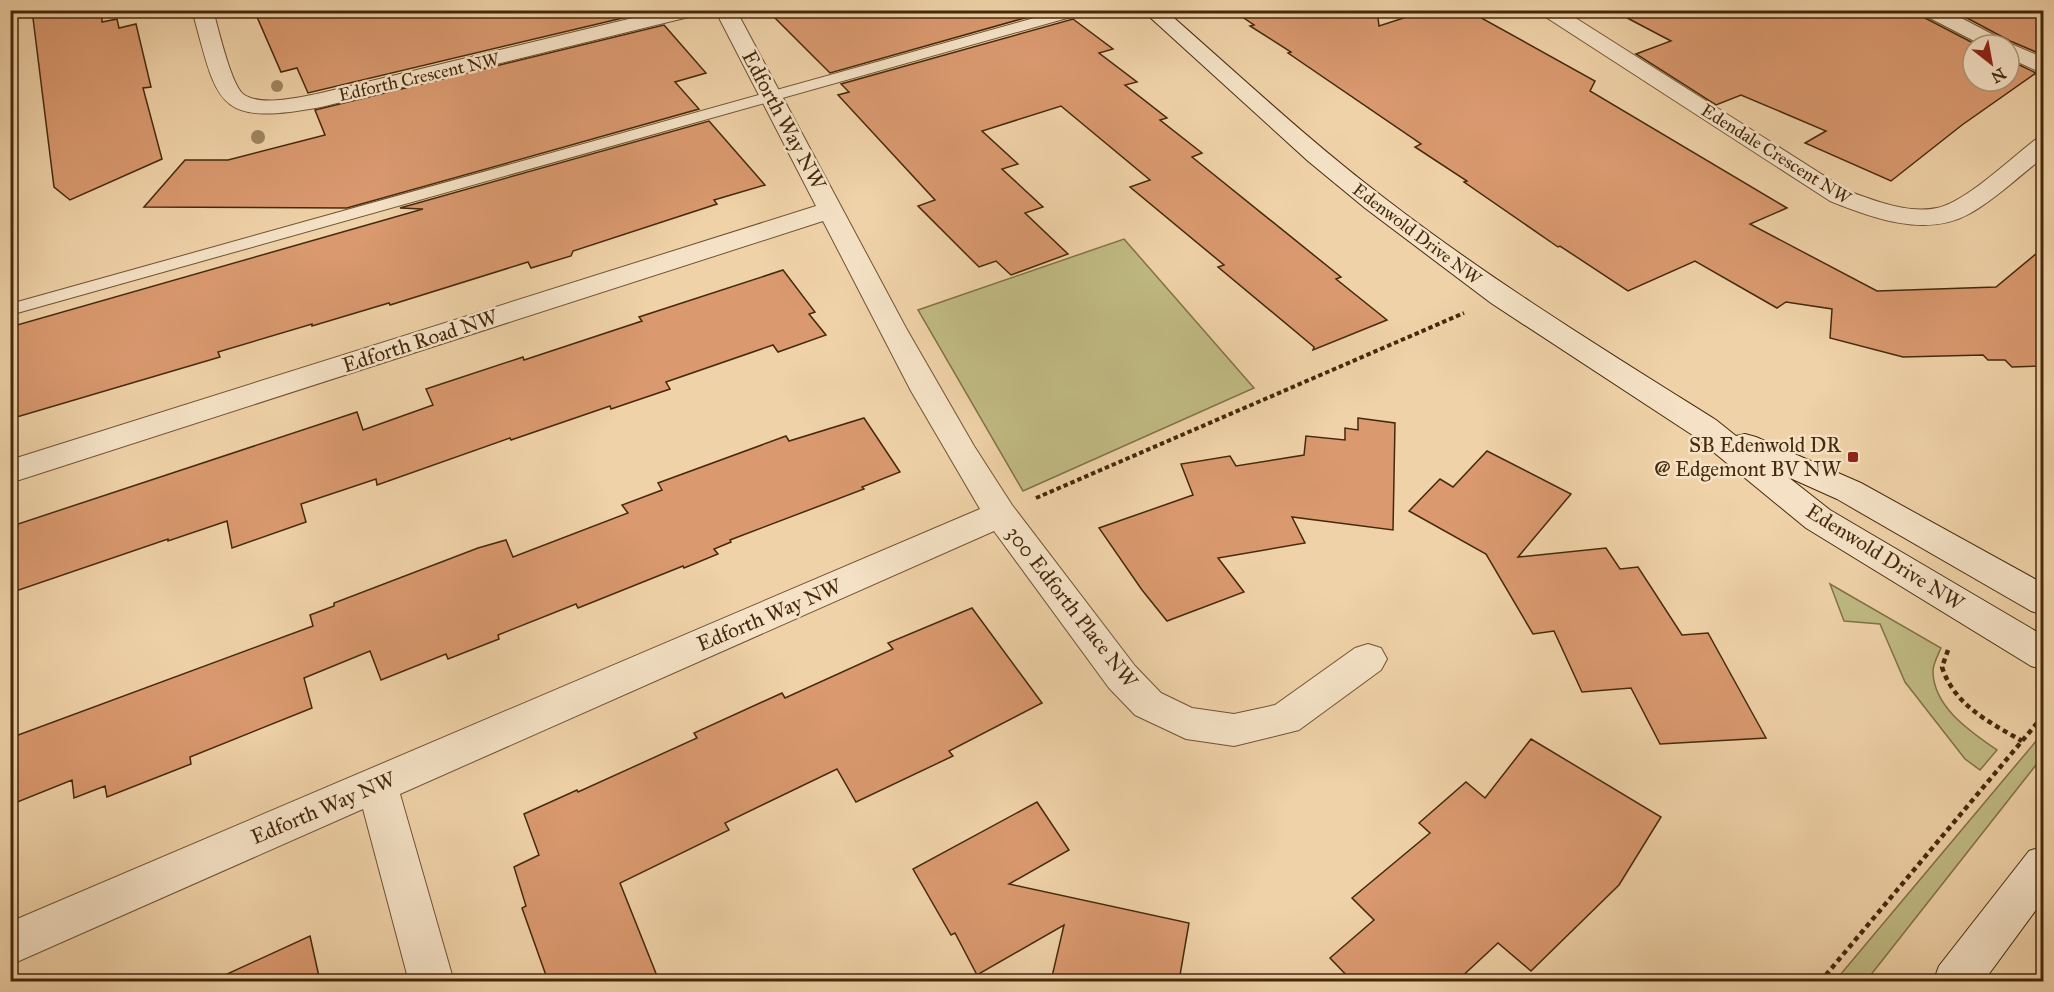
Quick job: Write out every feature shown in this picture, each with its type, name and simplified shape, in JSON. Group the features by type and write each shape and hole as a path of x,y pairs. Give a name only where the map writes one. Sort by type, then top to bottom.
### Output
{"street":[{"name":"Edforth Crescent NW","path":"202,10 228,92 256,106 274,107 332,98 694,10"},
{"name":"Edforth Way NW","path":"10,944 1000,514 959,451 918,379 773,97 725,10"},
{"name":"Edenwold Drive NW","path":"1152,10 1238,88 1358,190 1501,297 1705,428 1818,519 2043,655"},
{"name":"Edendale Crescent NW","path":"1548,10 1839,196 1869,208 1931,217 1958,210 2043,145"},
{"path":"1929,10 1975,33"},
{"path":"2021,56 2043,67"},
{"name":"Edforth Road NW","path":"10,472 830,210"},
{"name":"Edenwold Drive NW","path":"1705,428 1849,491 2043,601"},
{"name":"300 Edforth Place NW","path":"1000,514 1122,677 1149,704 1186,723 1234,730 1285,719 1368,659"},
{"path":"1933,540 2013,569 2043,577"},
{"path":"377,785 432,981"},
{"path":"1955,981 2043,865"}],"lane":[{"path":"10,310 1080,10"}],"path":[{"path":"1000,514 1501,297"},
{"path":"1948,650 1942,667 1950,688 1972,710 2022,741"},
{"path":"1820,981 2043,716"}],"shaded area":[{"path":"1124,239 1254,388 1023,491 918,310"},
{"path":"1830,584 1941,648 1933,671 1939,696 1965,727 1997,750 1980,770 1965,759 1905,682 1880,624 1844,621"},
{"path":"2042,734 2043,756 1866,981 1835,981"}],"building":[{"path":"32,10 102,10 102,22 117,19 119,28 136,24 151,87 143,88 162,159 70,200 54,187"},
{"path":"254,10 652,11 308,93 297,68 281,72"},
{"path":"767,10 1053,10 830,73"},
{"path":"1232,10 1377,10 1379,26 1428,10 1467,10 1595,81 1590,91 1787,208 1750,224 1877,291 1996,287 2043,248 2043,366 2012,367 2005,360 1988,360 1983,355 1903,357 1830,338 1832,309 1786,302 1777,308 1695,261 1628,291 1560,246 1558,247 1464,182 1467,181 1415,147 1421,144 1288,53 1291,52 1250,26 1254,25"},
{"path":"1612,10 1917,10 1921,16 1961,37 1961,93 2008,93 1962,125 1891,181 1805,143 1826,131 1741,95 1716,105 1636,54 1671,41"},
{"path":"1952,10 2043,10 2043,55 2021,46 2021,33 1995,33"},
{"path":"1073,19 1113,49 1099,53 1137,82 1125,85 1167,118 1160,120 1202,153 1192,157 1341,277 1336,279 1387,320 1313,350 1314,347 1218,267 1224,265 1130,187 1150,180 1061,106 982,131 1018,164 1002,169 1043,207 1025,213 1068,254 1011,275 996,261 979,267 918,206 935,200 838,95 849,92 841,84"},
{"path":"664,25 706,73 675,82 699,109 347,208 144,207 185,160 228,160 325,135 315,110"},
{"path":"2021,66 2036,73 2021,84"},
{"path":"709,121 765,185 714,200 717,204 573,251 571,256 531,268 528,262 390,305 389,303 312,326 312,324 218,352 220,357 10,419 10,327 423,209 400,208"},
{"path":"783,270 815,312 809,314 826,335 778,352 773,345 666,382 670,389 611,409 610,406 511,440 510,438 377,485 376,479 301,504 306,522 232,548 227,521 10,593 10,552 15,551 18,524 357,412 363,430 433,405 426,389 642,321 639,317"},
{"path":"864,418 900,472 862,487 864,489 730,540 731,542 714,549 718,554 578,608 576,604 498,635 499,639 448,659 446,654 381,680 370,651 304,678 312,708 190,757 191,764 107,797 105,786 74,798 72,780 10,805 10,738 313,626 310,615 334,606 334,603 478,548 506,540 513,557 628,513 622,505 662,490 658,483 786,436 789,441"},
{"path":"1358,418 1395,423 1393,530 1292,517 1305,543 1218,558 1244,592 1167,621 1142,590 1099,528 1193,495 1181,464 1230,456 1236,466 1304,455 1306,436 1345,440 1345,428 1358,430"},
{"path":"1487,451 1571,494 1518,557 1606,548 1620,569 1638,567 1682,635 1708,633 1766,738 1660,744 1631,688 1582,692 1554,631 1533,634 1486,554 1409,511 1440,479 1453,487"},
{"path":"972,608 1042,703 949,751 953,756 856,802 837,769 725,823 729,830 620,883 659,981 548,981 522,908 526,906 514,867 539,855 524,814 697,738 694,733 782,693 785,698 893,649 888,643"},
{"path":"1531,739 1661,817 1619,885 1531,971 1498,943 1457,981 1352,981 1330,958 1374,920 1352,898 1430,833 1419,823 1466,782 1485,798"},
{"path":"1037,802 1069,850 1009,884 1189,923 1179,981 1051,981 1064,925 977,975 955,933 951,935 913,869"},
{"path":"310,936 320,981 212,981"}],"place":[{"name":"SB Edenwold DR @ Edgemont BV NW","path":"1853,457"}]}
